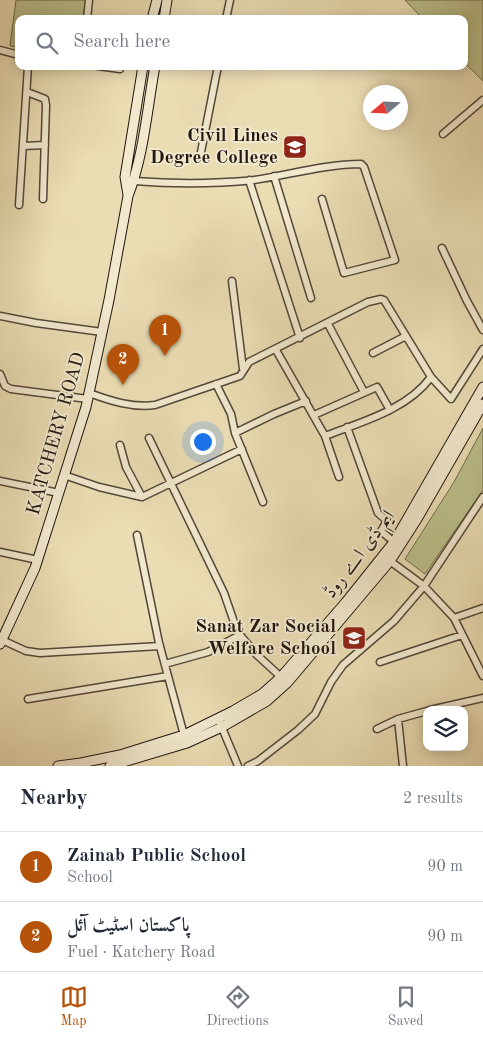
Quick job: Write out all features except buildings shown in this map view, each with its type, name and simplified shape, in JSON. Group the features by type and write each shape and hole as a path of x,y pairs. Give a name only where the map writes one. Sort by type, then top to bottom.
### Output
{"main road":[{"path":"153,15 156,1 167,2 165,15"},
{"name":"KATCHERY ROAD","path":"128,196 125,177 128,148 142,70"},
{"name":"KATCHERY ROAD","path":"1,642 38,560 88,396 128,196 134,181 154,70"},
{"path":"128,148 140,149"},
{"name":"ایم ڈی اے روڈ","path":"110,766 187,743 262,694 281,677 390,561 483,387"},
{"name":"ایم ڈی اے روڈ","path":"58,766 120,754 184,735 220,723 267,701 287,683 349,605 414,517 483,404"}],"street":[{"path":"87,15 89,0"},
{"path":"227,15 230,0"},
{"path":"0,50 15,54"},
{"path":"20,205 28,70"},
{"path":"200,157 217,70"},
{"path":"27,92 45,99 43,199"},
{"path":"444,134 483,100"},
{"path":"23,146 45,145"},
{"path":"134,181 222,182 249,180 320,168 362,165 395,260 344,273 322,199"},
{"path":"274,176 311,298"},
{"path":"249,180 300,338"},
{"path":"442,248 483,330"},
{"path":"232,280 243,369"},
{"path":"0,374 3,383 8,388 88,396 146,406 155,405 240,376 249,362 328,324 368,302 383,299 431,378 451,399 483,349"},
{"path":"0,316 102,332"},
{"path":"328,324 364,392"},
{"path":"373,353 406,336"},
{"path":"276,350 325,436 339,477"},
{"path":"325,436 390,410 410,398 431,378"},
{"path":"216,384 231,414 235,433 263,502"},
{"path":"314,415 376,387 390,410"},
{"path":"235,433 306,401"},
{"path":"347,427 378,513 387,521 381,530 394,542"},
{"path":"149,438 224,593 240,635 257,655 281,677"},
{"path":"120,444 126,467 142,497"},
{"path":"64,475 99,487 142,497 220,458 242,450"},
{"path":"0,481 59,493"},
{"path":"248,766 258,761 298,730 315,714 331,682 343,665 394,620 424,586 483,497"},
{"path":"137,535 160,646 184,735"},
{"path":"0,552 38,560"},
{"path":"390,561 424,586 454,618 483,676"},
{"path":"454,618 483,608"},
{"path":"165,664 208,652 240,635"},
{"path":"380,662 462,635"},
{"path":"1,642 26,651 40,653 160,646"},
{"path":"28,699 168,676"},
{"path":"448,706 483,698"},
{"path":"377,728 398,719 423,712"},
{"path":"398,719 403,766"},
{"path":"220,723 238,766"}],"green space":[{"path":"16,0 87,0 85,15 15,15 15,47 10,46"},
{"path":"405,0 483,0 483,81 468,66 468,15 419,15"},
{"path":"483,428 483,490 425,574 405,559 454,482"}],"place":[{"name":"Civil Lines Degree College","path":"295,147"},
{"name":"Zainab Public School","path":"165,356"},
{"name":"پاکستان اسٹیٹ آئل","path":"123,385"},
{"name":"Sanat Zar Social Welfare School","path":"354,638"}]}
